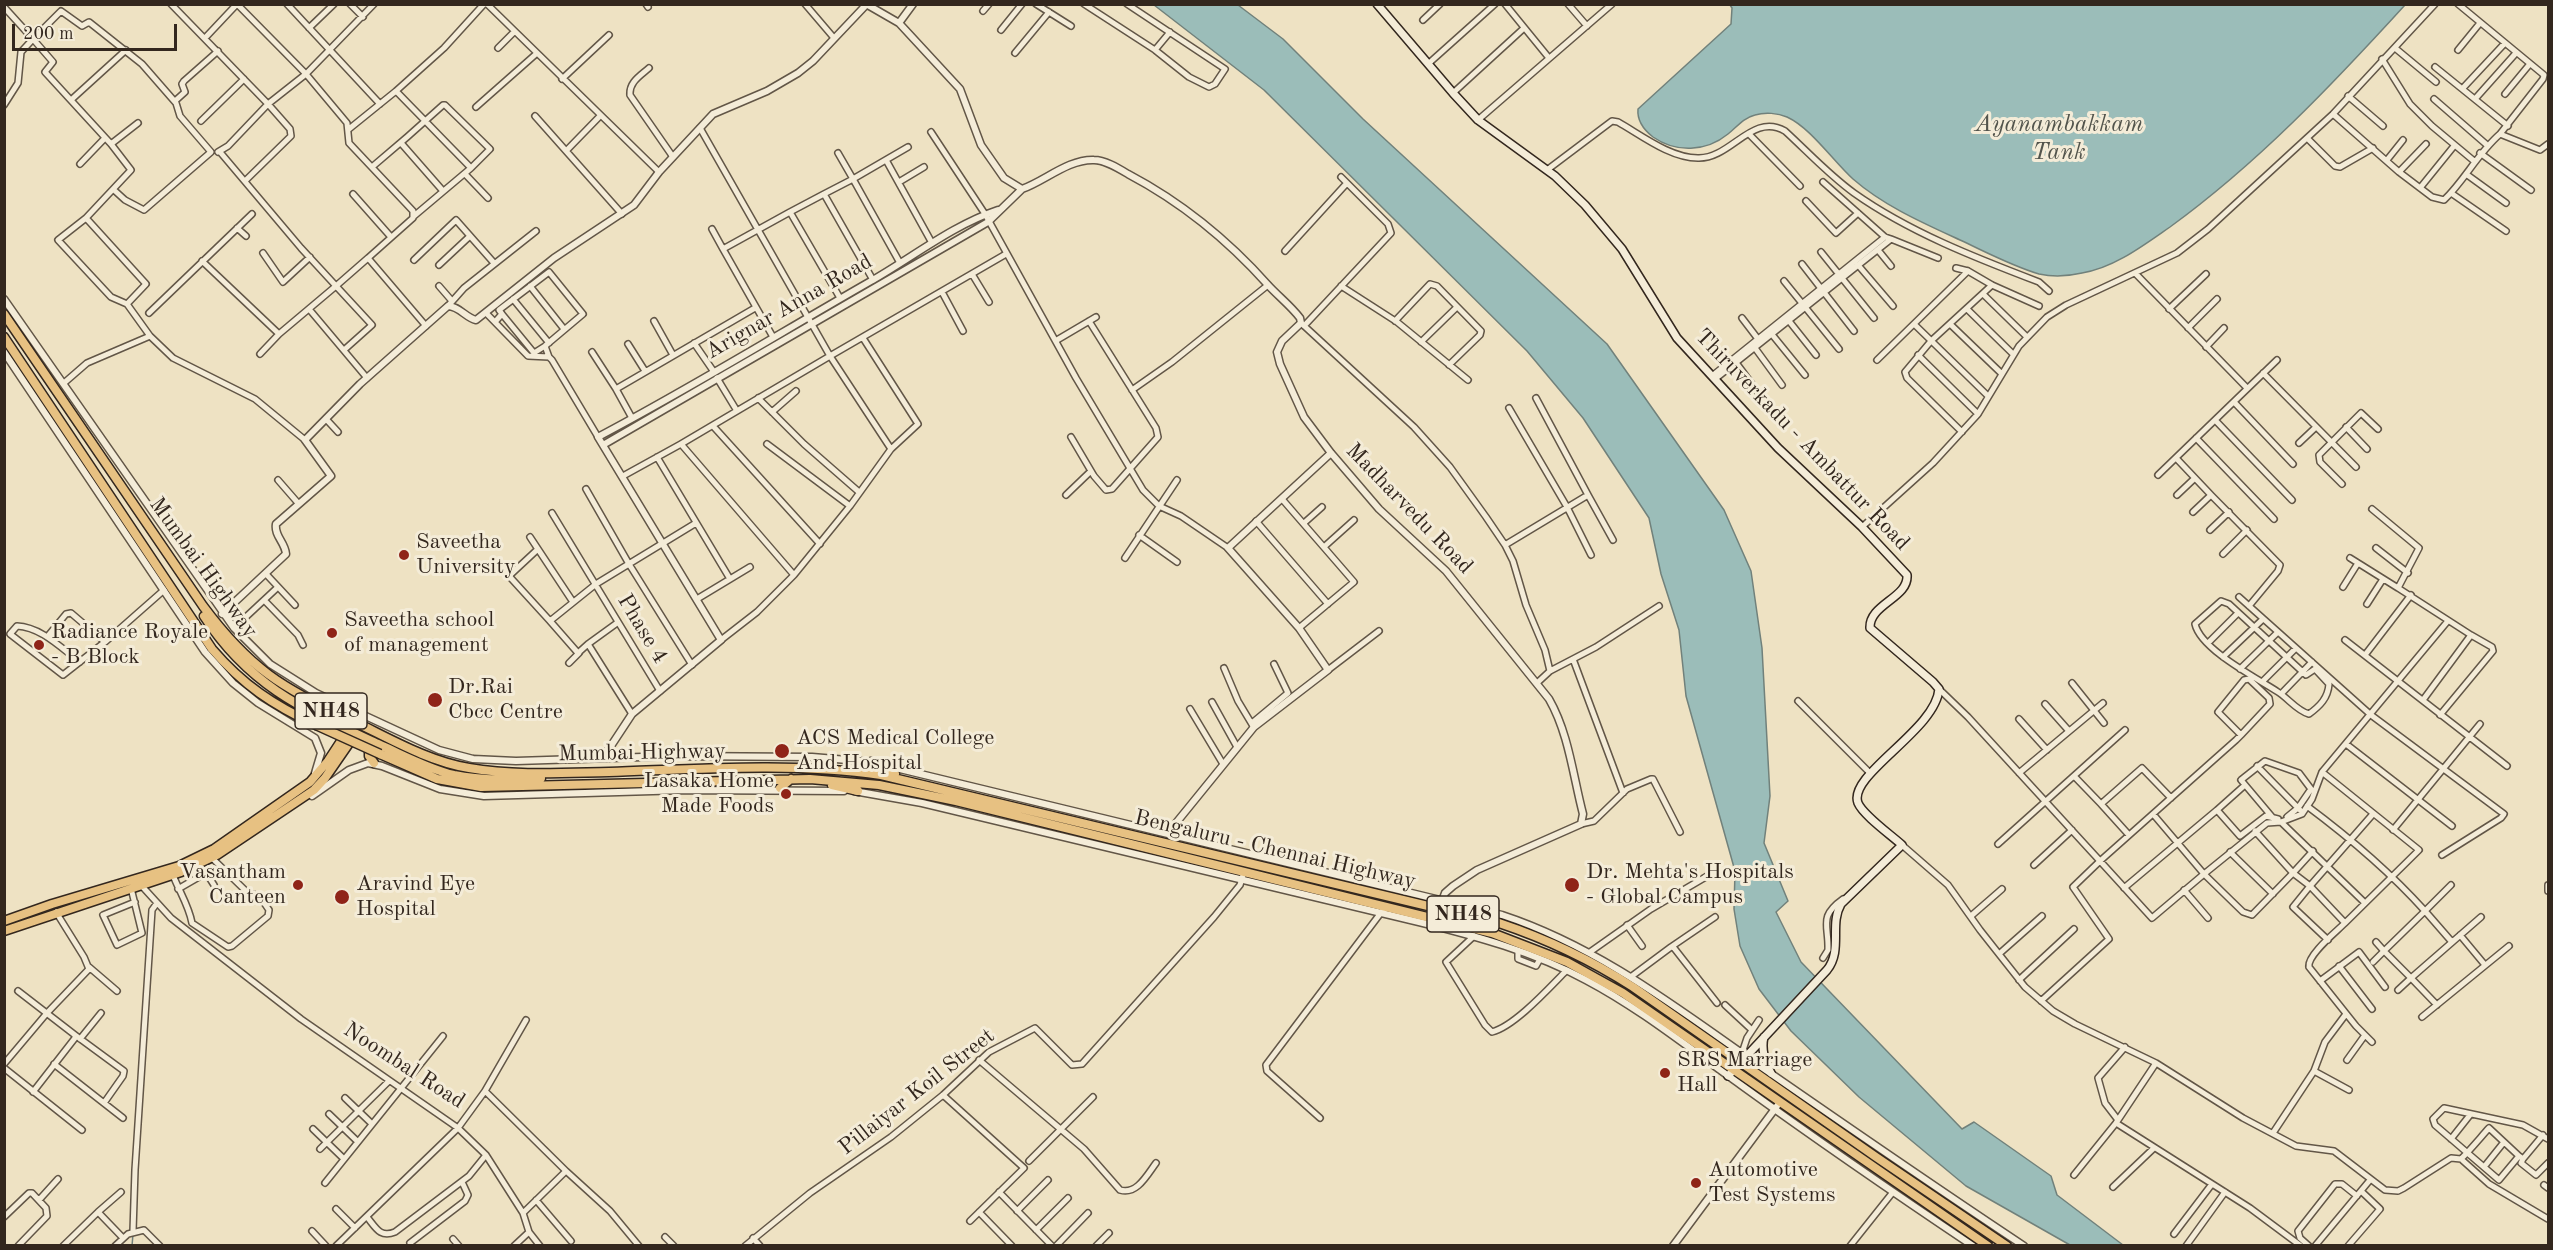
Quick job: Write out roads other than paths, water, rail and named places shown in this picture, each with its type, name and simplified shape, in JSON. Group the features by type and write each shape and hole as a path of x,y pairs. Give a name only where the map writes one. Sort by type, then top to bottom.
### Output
{"main road":[{"name":"Thiruverkadu - Ambattur Road","path":"1377,4 1478,120 1547,170 1585,205 1622,249 1677,338 1778,448 1862,527 1907,575 1905,586 1872,615 1870,628 1939,689"},
{"name":"Mumbai Highway","path":"4,314 213,620 237,647 275,681 311,702 425,755 457,765 503,772 803,767 839,770"},
{"name":"NH48","path":"4,337 73,446 212,649 242,681 264,698 316,725 437,779 481,787 810,779"},
{"path":"175,564 210,625 227,648 249,671 289,701 437,770 464,777 522,779 585,772"},
{"path":"1731,1073 1743,1057 1824,974 1835,956 1837,911 1847,897 1902,845 1858,802 1857,790 1870,773 1924,722 1938,701 1939,689"},
{"path":"4,931 179,866 214,849 306,785 352,732"},
{"path":"4,921 173,874 212,858 295,804 325,778 352,732"},
{"path":"374,763 369,756 369,751 380,744"},
{"path":"871,762 886,771 952,791"},
{"name":"Bengaluru - Chennai Highway","path":"839,770 881,775 1441,904 1515,929 1593,962 1743,1057 1876,1157 2007,1245"},
{"path":"780,788 791,779"},
{"path":"810,779 858,791"},
{"name":"Bengaluru - Chennai Highway","path":"810,779 879,785 920,793 1242,877 1517,941 1583,970 1623,993 1777,1105 1988,1245"},
{"path":"1765,1036 1764,1057 1771,1073"}],"street":[{"path":"171,4 290,129 291,136 246,180"},
{"path":"205,38 237,4 306,74 347,123 349,142 410,207 414,216"},
{"path":"287,4 380,104"},
{"path":"309,28 334,4"},
{"path":"350,4 363,17"},
{"path":"114,190 125,200 144,210 211,152 220,152 268,104 331,51 374,4"},
{"path":"349,129 444,48 485,4 659,172"},
{"path":"805,4 834,38"},
{"path":"899,23 913,4"},
{"path":"983,11 989,4"},
{"path":"1001,30 1022,4"},
{"path":"1036,4 1071,26"},
{"path":"1084,4 1155,50 1202,85 1209,87 1215,84 1225,69 1126,4"},
{"path":"1423,20 1440,4"},
{"path":"1428,64 1495,4"},
{"path":"1505,4 1549,58"},
{"path":"1568,4 1587,26"},
{"path":"1478,120 1612,4"},
{"path":"1862,527 1933,463 1978,414 2013,354 2047,317 2066,305 2177,253 2208,229 2333,114 2435,4"},
{"path":"2333,114 2399,172 2420,188 2444,200 2480,153 2508,126 2544,75 2529,65 2458,4"},
{"path":"439,286 453,306 470,319 476,320 554,258 622,214 645,193 659,172 713,114 767,91 798,73 813,61 866,5 899,23 960,89 981,145 1004,178 1022,189 1036,185 1070,165 1094,160 1113,166 1153,187 1223,237 1297,314 1302,325 1413,427 1450,467 1506,545 1526,605 1545,650 1550,671"},
{"path":"4,7 53,62 45,72 111,144 131,170 86,218 58,240 111,297 127,304 150,336 173,358 255,399 305,440 331,473 331,476 276,524 275,531 286,549 286,554 222,614"},
{"path":"4,105 18,83 21,52 61,11 82,26 89,21 142,64 175,101 180,116 211,152"},
{"path":"1015,53 1049,12"},
{"path":"2458,50 2480,23"},
{"path":"1453,93 1524,29"},
{"path":"498,48 514,32"},
{"path":"1155,50 1170,32"},
{"path":"562,79 609,35"},
{"path":"2463,88 2505,43"},
{"path":"2395,48 2436,82"},
{"path":"71,100 126,50"},
{"path":"175,101 185,92 182,84 184,81 218,51"},
{"path":"2475,99 2516,53"},
{"path":"476,107 536,54"},
{"path":"2382,59 2410,104 2454,146 2474,161"},
{"path":"2505,94 2529,65"},
{"path":"2435,67 2508,126"},
{"path":"649,68 633,82 630,95 674,157"},
{"path":"201,121 244,79"},
{"path":"396,91 471,168"},
{"path":"2348,96 2383,126"},
{"path":"2434,99 2487,145"},
{"path":"260,354 279,334 465,174 488,152 488,146 446,105 443,105 372,167"},
{"path":"535,116 622,214"},
{"path":"566,151 600,116"},
{"path":"1547,170 1612,121 1679,154 1695,158 1707,158 1721,152 1760,127 1777,127 1785,131 1837,180 1880,210 1935,238 2039,282 2049,291"},
{"path":"111,144 138,123"},
{"path":"700,128 830,356 891,448"},
{"path":"931,132 985,214 1143,490 1159,506 1181,516 1228,548 1299,628 1329,670"},
{"path":"1749,134 1800,186"},
{"path":"2500,134 2540,150 2548,144"},
{"path":"80,164 105,138"},
{"path":"2307,138 2335,166 2340,167 2373,148"},
{"path":"2387,160 2403,140"},
{"path":"400,143 443,192"},
{"path":"2399,172 2426,144"},
{"path":"2420,188 2454,146"},
{"path":"723,249 854,179 908,147"},
{"path":"220,152 372,325 344,350"},
{"path":"838,153 900,263"},
{"path":"2480,153 2531,190"},
{"path":"886,160 932,243"},
{"path":"899,182 924,167"},
{"path":"465,174 488,198"},
{"path":"2466,174 2506,203"},
{"path":"1302,325 1387,237 1391,228 1341,177"},
{"path":"1823,182 1888,238 1938,258"},
{"path":"1285,251 1347,183"},
{"name":"Arignar Anna Road","path":"598,437 813,323 988,222 1022,189"},
{"path":"2451,193 2506,231"},
{"path":"353,194 391,237"},
{"path":"824,194 873,280"},
{"path":"1806,201 1836,233 1858,213"},
{"name":"Arignar Anna Road","path":"603,445 809,316 932,243 985,214 998,210"},
{"path":"790,212 840,298"},
{"path":"149,313 252,214"},
{"path":"86,218 103,234 146,284 127,304"},
{"path":"414,260 456,220 494,263"},
{"path":"237,228 246,236"},
{"path":"712,229 773,338"},
{"path":"305,440 367,378 426,326 464,288 536,231"},
{"path":"440,265 470,236"},
{"path":"1714,377 1755,348 1770,332 1888,238"},
{"path":"1857,263 1878,250 1888,238"},
{"path":"1878,250 1891,266"},
{"path":"1821,252 1874,318"},
{"path":"263,253 283,282 310,257"},
{"path":"623,476 713,426 1006,254"},
{"path":"368,258 426,326"},
{"path":"202,261 279,334"},
{"path":"1857,263 1893,306"},
{"path":"1802,264 1854,331"},
{"path":"1956,268 1968,271 1992,285 2039,306"},
{"path":"1877,360 1968,271"},
{"path":"549,272 583,314 534,353 499,310 530,286 549,272"},
{"path":"2135,273 2247,388"},
{"path":"972,274 989,302"},
{"path":"2169,309 2206,274"},
{"path":"1784,282 1839,349"},
{"path":"1395,321 1432,284 1481,331 1480,335 1449,365"},
{"path":"1132,390 1172,362 1268,285"},
{"path":"1962,432 1907,378 1907,369 1931,341 1992,285"},
{"path":"530,286 564,329"},
{"path":"1341,286 1395,321 1467,380"},
{"path":"942,292 963,331"},
{"path":"1983,294 2027,337"},
{"path":"4,299 222,614 257,653 294,680 329,699 439,750 473,759 502,761 674,756 812,757 871,762 1441,904 1517,920 1558,936 1632,976 1743,1057 1771,1073 2024,1245"},
{"path":"513,299 547,344 549,357 722,640"},
{"path":"2188,328 2217,299"},
{"path":"1735,361 1758,339 1789,321 1803,306"},
{"path":"1421,342 1457,307"},
{"path":"616,389 755,308"},
{"path":"309,309 367,378"},
{"path":"1967,309 2013,354"},
{"path":"486,313 528,356 549,357"},
{"path":"495,322 502,314"},
{"path":"1057,340 1096,317"},
{"path":"1742,318 1758,339"},
{"path":"654,321 673,355"},
{"path":"1071,437 1091,471 1106,490 1112,489 1158,437 1156,428 1089,321"},
{"path":"1789,321 1816,355"},
{"path":"1914,324 1988,396"},
{"path":"1950,324 2001,373"},
{"name":"Madharvedu Road","path":"1302,325 1280,343 1277,357 1304,417 1331,453 1379,509 1446,571 1537,683 1559,716 1583,814 1581,824"},
{"path":"2206,347 2224,328"},
{"path":"1770,332 1805,375"},
{"path":"64,384 87,363 150,336"},
{"path":"603,758 632,714 757,612 794,575 850,506 891,448 918,424 863,338"},
{"path":"694,343 737,411"},
{"path":"628,344 645,371"},
{"path":"1755,348 1782,385"},
{"path":"4,352 73,446 205,652 233,683 269,711 315,738 320,747 321,758 317,769 306,785"},
{"path":"592,352 632,418"},
{"path":"1918,355 1978,414"},
{"path":"2158,475 2277,360"},
{"path":"1735,361 1757,391"},
{"path":"2263,373 2356,467"},
{"path":"772,412 796,391"},
{"path":"758,398 819,459 859,492"},
{"path":"1536,398 1612,540"},
{"path":"2234,402 2293,464"},
{"path":"1509,408 1591,555"},
{"path":"2342,484 2318,458 2361,413 2378,429"},
{"path":"326,419 338,432"},
{"path":"2215,420 2292,500"},
{"path":"713,426 820,544"},
{"path":"2299,443 2316,427"},
{"path":"2346,427 2367,449"},
{"path":"2196,438 2274,519"},
{"path":"681,444 794,575"},
{"path":"767,444 850,506"},
{"path":"1228,548 1331,453"},
{"path":"657,457 730,579"},
{"path":"2176,458 2280,565 2278,571 2249,606"},
{"path":"1066,495 1091,471"},
{"path":"2177,495 2195,478"},
{"path":"278,480 298,503"},
{"path":"1125,558 1178,480"},
{"path":"586,489 629,564 692,665"},
{"path":"1506,545 1588,495"},
{"path":"2193,512 2211,495"},
{"path":"1282,499 1354,582 1299,628"},
{"path":"1304,523 1322,507"},
{"path":"2372,509 2419,548 2408,573 2398,588"},
{"path":"2210,530 2229,512"},
{"name":"Phase 4","path":"552,513 660,691"},
{"path":"1324,546 1354,520"},
{"path":"1256,521 1328,604"},
{"name":"Phase 4","path":"596,584 696,523"},
{"path":"2223,554 2247,530"},
{"path":"1139,536 1177,561"},
{"path":"530,537 573,602"},
{"path":"2376,548 2408,573"},
{"path":"538,549 508,576 579,653"},
{"path":"2350,558 2411,595 2447,622 2491,646 2493,651 2440,715"},
{"path":"2343,587 2358,563"},
{"path":"697,599 750,567"},
{"path":"266,574 295,605"},
{"path":"2367,604 2383,579"},
{"path":"550,621 596,584"},
{"path":"234,628 278,587"},
{"path":"80,662 47,637 26,627 17,626 10,634 63,675 80,662 105,642 163,589"},
{"path":"2365,655 2411,595"},
{"path":"2239,597 2371,715 2504,814 2442,855"},
{"path":"264,600 298,635 303,645"},
{"path":"2223,601 2238,613 2270,640 2302,672 2306,675 2315,669 2329,684 2326,697 2316,709 2309,714 2303,713 2281,694 2223,657 2196,630 2195,624 2223,601"},
{"path":"1537,683 1550,671 1659,606"},
{"path":"47,637 66,614 71,613 105,642"},
{"path":"2208,643 2238,613"},
{"path":"2223,657 2263,619"},
{"path":"1939,689 1968,717 2152,918 2255,831 2267,823 2303,809 2322,772 2447,622"},
{"path":"569,663 588,644 617,623"},
{"path":"1170,835 1253,725 1379,631"},
{"path":"2240,669 2278,632"},
{"path":"2423,700 2471,635"},
{"path":"2345,640 2507,766"},
{"path":"588,644 632,714"},
{"path":"2262,682 2296,648"},
{"path":"1573,659 1623,793"},
{"path":"2281,694 2312,662"},
{"path":"1274,664 1289,696"},
{"path":"1224,668 1238,701 1253,725"},
{"path":"2041,1001 2109,939 2073,887 2241,735 2270,704 2269,698 2249,679 2244,680 2218,712 2241,735"},
{"path":"2072,684 2104,723"},
{"path":"1798,701 1870,773"},
{"path":"1212,702 1237,747"},
{"path":"2019,773 2103,703"},
{"path":"2044,704 2069,731"},
{"path":"1190,709 1223,764"},
{"path":"2019,719 2047,750"},
{"path":"2393,830 2480,724"},
{"path":"1998,844 2125,730"},
{"path":"2346,744 2452,826"},
{"path":"2314,789 2299,773 2265,761 2241,780 2276,820 2329,865 2366,903"},
{"path":"295,804 320,791 356,766 374,763 440,789 484,796 780,788 858,791 1242,877"},
{"path":"2257,766 2303,809 2351,839 2393,876 2452,942"},
{"path":"2101,804 2142,768 2171,798"},
{"path":"2322,772 2419,850 2311,957 2308,963 2346,1014 2372,1042"},
{"path":"2074,776 2129,836"},
{"path":"1680,832 1653,779 1623,793 1594,821 1581,824 1477,870 1450,888 1434,922 1540,959 1585,979 1731,1073"},
{"path":"2124,888 2245,784"},
{"path":"2217,810 2240,836 2266,816 2276,820 2303,809"},
{"path":"2153,814 2204,874 2248,915 2255,914 2313,851"},
{"path":"2328,940 2293,907 2373,814"},
{"path":"2034,865 2072,830"},
{"path":"2255,831 2293,873 2310,886 2345,923"},
{"path":"1902,845 1948,885 2019,980 2041,1001 2075,1024 2156,1063 2243,1118 2296,1146 2334,1151 2385,1190 2397,1191 2451,1158 2461,1159 2491,1185 2548,1219"},
{"path":"2230,852 2273,894"},
{"path":"173,874 190,911 192,923 228,947 235,945 268,916 269,910 261,898 255,894 249,894 212,858"},
{"path":"178,889 204,874 207,874 214,885"},
{"path":"1590,952 1627,925 1709,875"},
{"name":"Pillaiyar Koil Street","path":"745,1245 810,1193 891,1137 943,1095 996,1047 1035,1028 1072,1065 1082,1064 1214,917 1242,877"},
{"path":"135,883 135,902 142,934 117,945 103,915 135,902"},
{"name":"Noombal Road","path":"135,883 171,918 301,1019 458,1128 485,1091 610,1212 639,1245"},
{"path":"2373,962 2451,885"},
{"path":"2548,885 2548,891"},
{"path":"1971,916 2002,889"},
{"path":"2184,891 2208,918"},
{"path":"1823,958 1828,950 1827,914 1847,897"},
{"path":"133,1231 152,910 158,903"},
{"path":"1320,1118 1267,1071 1266,1065 1383,910"},
{"path":"56,912 89,967 117,991"},
{"path":"1999,954 2042,916"},
{"path":"1632,976 1715,917"},
{"path":"2398,990 2481,917"},
{"path":"1627,925 1642,946"},
{"path":"2019,980 2074,929"},
{"path":"2460,935 2485,966"},
{"path":"1474,936 1446,962 1485,1025 1492,1032 1499,1030 1531,1005 1566,971"},
{"path":"2376,942 2436,1005"},
{"path":"2422,1017 2509,946"},
{"path":"1671,947 1703,988 1718,1003"},
{"path":"2320,981 2359,952 2385,987"},
{"path":"2338,966 2372,1009"},
{"path":"82,1130 4,1066 48,1013 81,980 89,967"},
{"path":"18,991 124,1071 123,1076 104,1103"},
{"path":"1725,1005 1752,1030"},
{"path":"33,1092 75,1038 101,1013"},
{"path":"2273,1133 2314,1071 2325,1042 2346,1014"},
{"path":"485,1091 526,1020"},
{"path":"1743,1057 1752,1030 1759,1020"},
{"path":"2347,1060 2365,1035"},
{"path":"325,1184 443,1036"},
{"path":"2125,1047 2098,1078 2105,1103 2117,1121 2301,1245"},
{"path":"979,1060 1084,1149 1120,1190 1128,1192 1134,1190 1156,1163"},
{"path":"2074,1175 2117,1121 2156,1063"},
{"path":"54,1064 123,1118"},
{"path":"2314,1071 2349,1090"},
{"path":"320,1149 388,1081"},
{"path":"943,1095 1024,1168 970,1221"},
{"path":"1029,1161 1092,1097"},
{"path":"345,1098 370,1122"},
{"path":"1673,1245 1777,1105 1893,1192 1973,1245"},
{"path":"2499,1179 2435,1125 2433,1119 2444,1107 2470,1115 2523,1125 2548,1140"},
{"path":"329,1114 356,1140"},
{"path":"2451,1139 2470,1115"},
{"path":"2461,1159 2489,1128 2489,1118"},
{"path":"336,1245 458,1128 486,1155 523,1213 529,1232 540,1245"},
{"path":"2489,1128 2521,1158 2521,1163 2536,1175 2548,1163"},
{"path":"313,1129 342,1157"},
{"path":"2491,1185 2543,1135"},
{"path":"2484,1167 2504,1142"},
{"path":"2113,1186 2154,1148"},
{"path":"367,1217 380,1233 389,1234 462,1182 486,1155"},
{"path":"523,1213 566,1171"},
{"path":"39,1200 58,1179"},
{"path":"1017,1211 1048,1180"},
{"path":"2315,1245 2370,1180"},
{"path":"411,1243 465,1201 468,1195 462,1182"},
{"path":"2174,1234 2212,1184"},
{"path":"2309,1245 2300,1238 2298,1231 2335,1184 2342,1184 2359,1193 2380,1209 2348,1245"},
{"path":"63,1245 121,1192"},
{"path":"999,1192 1054,1245 1088,1213"},
{"path":"1850,1245 1893,1192"},
{"path":"2186,1245 2225,1192"},
{"path":"4,1217 28,1193 46,1208 47,1216 18,1245"},
{"path":"1036,1230 1068,1198"},
{"path":"536,1200 571,1241"},
{"path":"336,1209 355,1228"},
{"path":"98,1212 123,1238"},
{"path":"979,1212 1012,1245"},
{"path":"115,1245 133,1231 144,1230 160,1245"},
{"path":"312,1231 326,1245"},
{"path":"514,1245 529,1232"},
{"path":"1096,1245 1108,1233"},
{"path":"665,1237 674,1245"},
{"path":"753,1238 759,1245"},
{"path":"453,1239 459,1245"}],"water":[{"path":"1154,5 1238,5 1283,39 1363,119 1607,344 1724,510 1751,571 1762,648 1770,796 1764,843 1788,901 1776,912 1801,962 1962,1129 1974,1122 2051,1176 2057,1195 2123,1245 2070,1245 1966,1186 1859,1097 1791,1031 1759,989 1740,946 1734,909 1735,871 1686,696 1679,630 1661,574 1649,518 1583,418 1527,351 1264,90"},
{"name":"Ayanambakkam Tank","path":"1730,5 2405,5 2264,150 2234,177 2170,227 2128,255 2106,266 2072,275 2055,276 2039,274 2009,263 1891,206 1845,172 1805,129 1783,116 1767,113 1751,116 1719,140 1701,147 1671,146 1653,137 1642,124 1638,109 1731,24 1732,8"}],"waterway":[{"path":"143,1086 151,967"},
{"path":"132,1246 133,1234"}],"place":[{"name":"Saveetha University","path":"404,555"},
{"name":"Saveetha school of management","path":"332,633"},
{"name":"Radiance Royale - B Block","path":"39,645"},
{"name":"Dr.Rai Cbcc Centre","path":"435,700"},
{"name":"ACS Medical College And Hospital","path":"782,751"},
{"name":"Lasaka Home Made Foods","path":"786,794"},
{"name":"Vasantham Canteen","path":"298,885"},
{"name":"Dr. Mehta's Hospitals - Global Campus","path":"1572,885"},
{"name":"Aravind Eye Hospital","path":"342,897"},
{"name":"SRS Marriage Hall","path":"1665,1073"},
{"name":"Automotive Test Systems","path":"1696,1183"}]}
